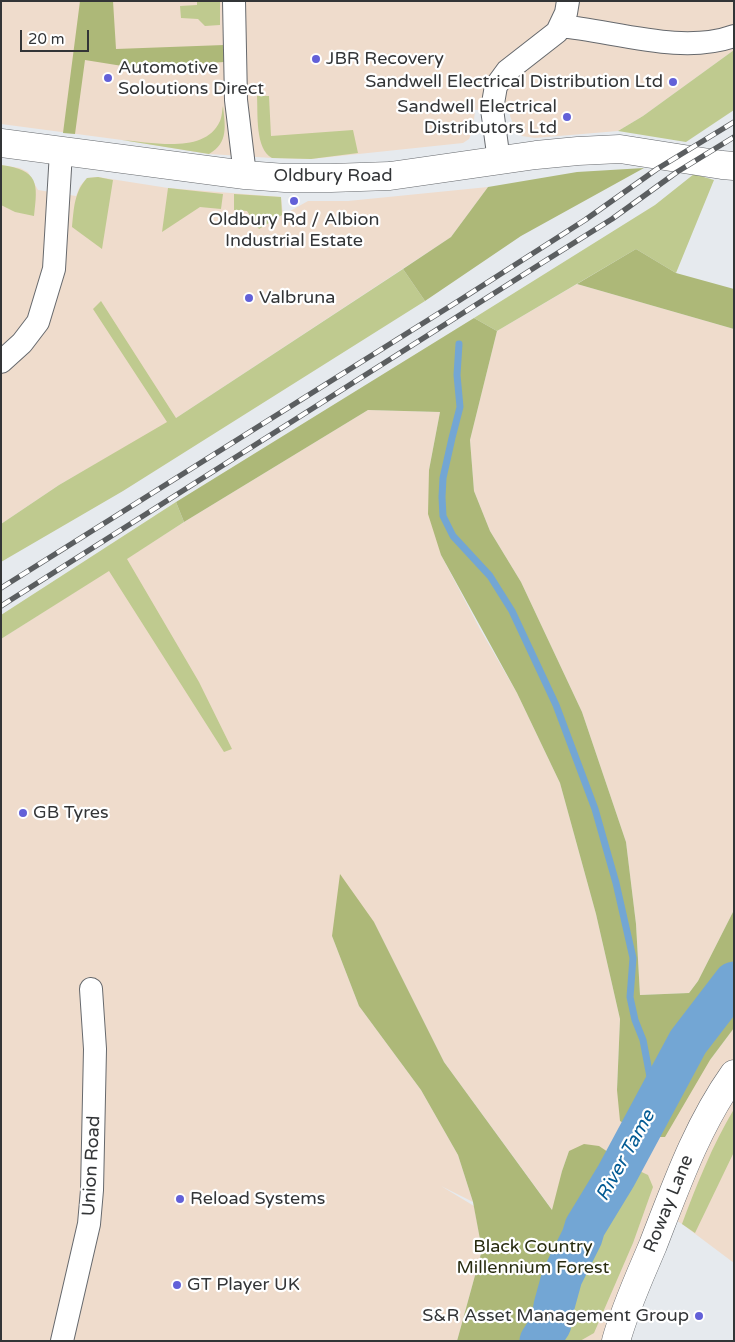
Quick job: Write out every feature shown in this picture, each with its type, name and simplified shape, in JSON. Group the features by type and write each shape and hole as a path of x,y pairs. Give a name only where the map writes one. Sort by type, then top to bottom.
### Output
{"main road":[{"name":"Oldbury Road","path":"1,143 244,175 284,178 390,176 499,162 536,155 620,149 717,165 734,166"},
{"name":"Roway Lane","path":"616,1341 665,1213 702,1127 720,1093 734,1074"}],"street":[{"path":"234,1 236,100 244,175"},
{"path":"499,162 492,109 496,86 507,71 557,32 568,1"},
{"path":"560,26 675,42 699,43 734,36"},
{"path":"1,362 22,342 38,322 54,269 61,152"},
{"name":"Union Road","path":"62,1341 89,1224 92,1190 96,1049 91,989"}],"shaded area":[{"path":"1,1 734,1 734,50 643,116 618,131 535,138 522,136 515,128 510,116 510,108 475,110 473,130 469,139 463,143 311,159 209,154 1,124"},
{"path":"1,165 20,168 28,172 38,190 76,196 80,186 87,178 98,177 168,188 281,197 283,215 308,201 348,201 488,187 451,237 176,418 59,485 1,524"},
{"path":"577,284 734,329 734,910 698,981 689,993 640,995 636,924 626,842 582,712 521,582 490,531 474,491 470,440 497,331"},
{"path":"368,410 440,412 429,470 441,555 480,629 517,693 560,783 596,914 620,1019 617,1090 710,1060 734,1028 734,1263 665,1213 616,1341 555,1341 589,1252 569,1151 562,1171 553,1211 444,1062 374,922 332,936 359,1006 421,1090 458,1155 473,1202 441,1186 474,1206 482,1250 457,1341 1,1341 1,639 184,522"}],"green space":[{"path":"80,1 113,1 116,49 224,45 224,62 135,68 85,60 75,134 63,133"},
{"path":"197,1 220,1 220,25 205,26 198,19 181,18 180,6 197,5"},
{"path":"734,50 734,110 686,142 618,131 643,116"},
{"path":"257,96 269,96 271,136 353,130 358,153 311,159 272,158 263,147 260,139"},
{"path":"223,106 225,127 223,139 220,145 209,154 122,140 176,144 202,139 213,132 220,121"},
{"path":"1,165 23,170 33,180 36,195 34,216 15,212 1,205"},
{"path":"644,168 521,236 425,301 403,269 451,237 488,187 577,172"},
{"path":"694,174 714,180 676,273 636,249 497,331 474,318 655,205"},
{"path":"98,177 113,180 102,249 72,227 75,201 79,189 87,178"},
{"path":"168,188 223,194 221,209 200,207 162,232"},
{"path":"234,194 281,197 282,215 259,229 247,211 234,210"},
{"path":"636,249 676,273 734,289 734,329 577,284"},
{"path":"403,269 425,301 123,491 1,562 1,524 59,485 167,422 93,309 101,301 176,418"},
{"path":"474,318 497,331 470,440 474,491 490,531 521,582 582,712 626,842 636,924 640,995 689,993 698,981 734,910 734,1028 710,1060 665,1137 647,1137 620,1121 617,1090 620,1019 596,914 560,783 517,693 441,555 428,514 429,470 440,412 368,410 184,522 176,502"},
{"path":"176,502 184,522 127,559 199,682 232,749 224,752 109,571 1,639 1,615"},
{"name":"Black Country Millennium Forest","path":"340,874 374,922 444,1062 552,1210 569,1151 584,1144 599,1146 629,1166 589,1252 555,1341 457,1341 482,1250 473,1202 458,1155 421,1090 359,1006 332,936"},
{"path":"734,1109 734,1152 695,1233 682,1224 705,1165"},
{"path":"629,1166 648,1175 653,1187 633,1243 594,1333 580,1341 555,1341 589,1252"}],"waterway":[{"path":"459,344 457,375 460,407 443,478 443,516 453,536 490,576 512,611 556,705 595,809 616,883 633,958 630,997 635,1020 643,1040 655,1103"},
{"name":"River Tame","path":"540,1341 551,1324 562,1277 585,1227 616,1176 688,1042 734,982"}],"railway":[{"path":"1,588 460,300 585,220 657,169 734,122"},
{"path":"1,606 612,219 677,172 734,137"}],"place":[{"name":"JBR Recovery","path":"316,59"},
{"name":"Automotive Soloutions Direct","path":"108,78"},
{"name":"Sandwell Electrical Distribution Ltd","path":"673,82"},
{"name":"Sandwell Electrical Distributors Ltd","path":"567,117"},
{"name":"Oldbury Rd / Albion Industrial Estate","path":"294,201"},
{"name":"Valbruna","path":"249,298"},
{"name":"GB Tyres","path":"23,813"},
{"name":"Reload Systems","path":"180,1199"},
{"name":"GT Player UK","path":"177,1285"},
{"name":"S&R Asset Management Group","path":"699,1316"}]}
